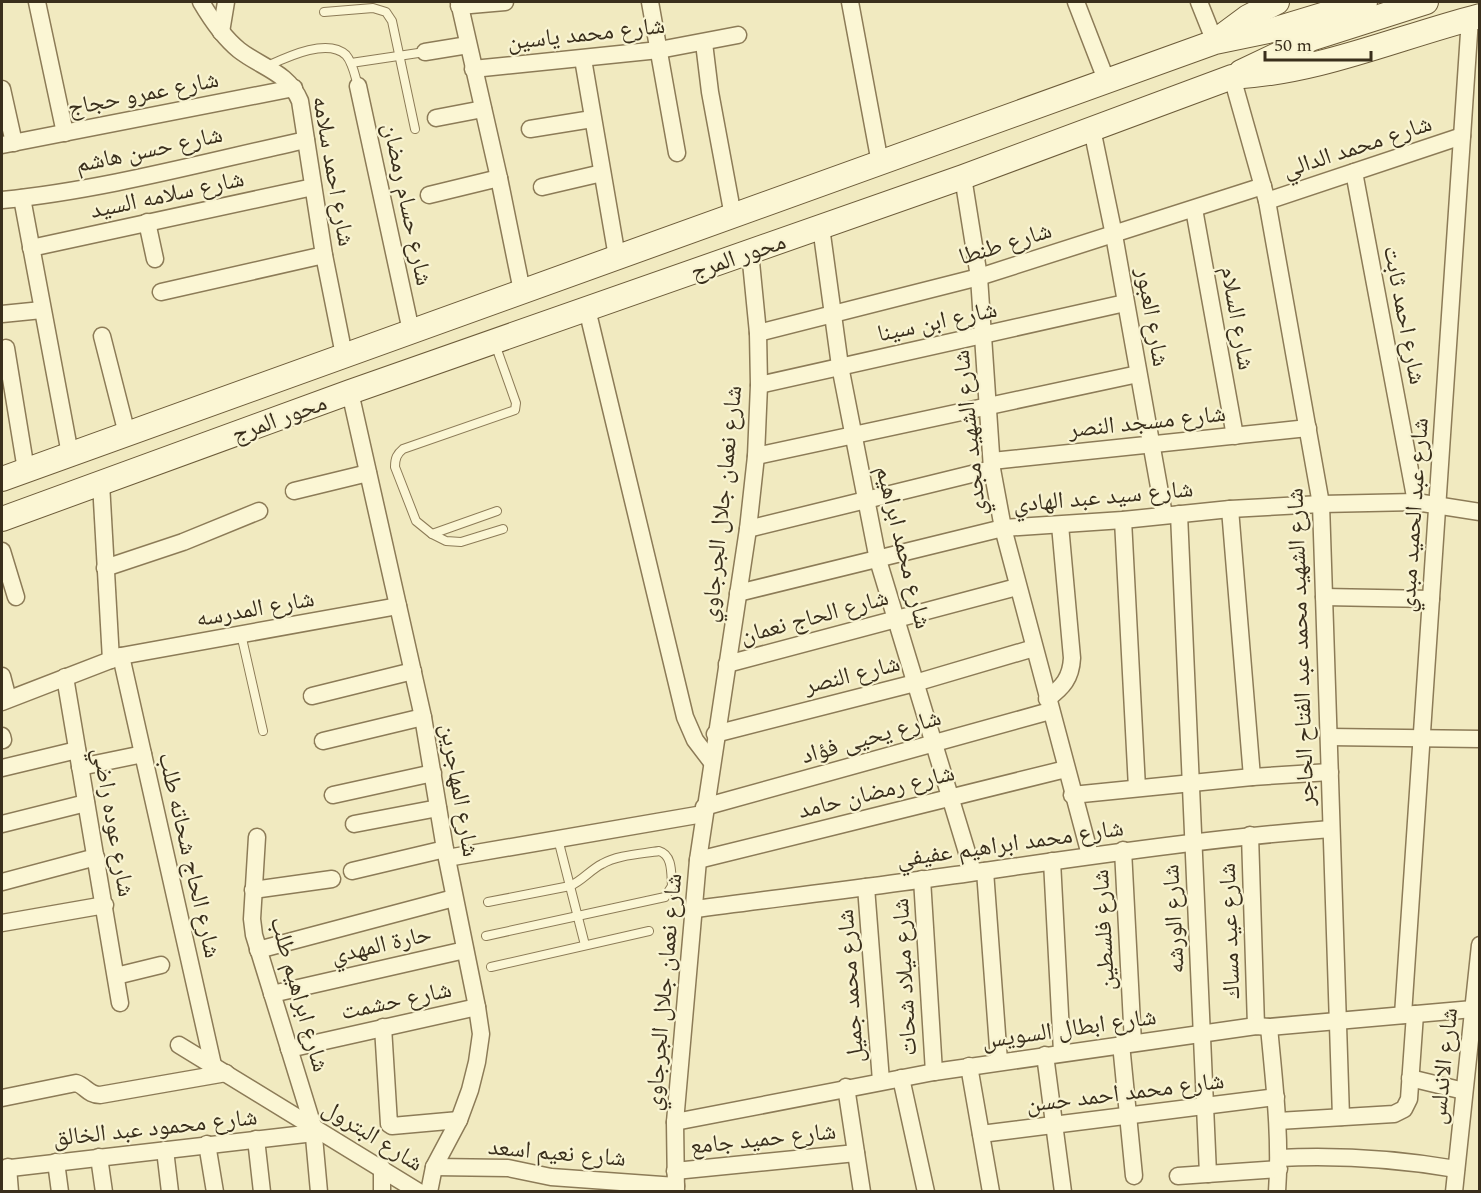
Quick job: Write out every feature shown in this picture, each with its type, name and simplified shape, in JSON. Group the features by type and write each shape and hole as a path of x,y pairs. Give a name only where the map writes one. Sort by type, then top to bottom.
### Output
{"main road":[{"path":"1215,42 1248,17 1276,2"},
{"path":"1232,76 1282,51 1365,2"},
{"path":"1215,42 1273,30 1332,22 1426,2"},
{"name":"محور المرج","path":"2,519 350,392 963,177 1232,76 1258,75 1308,67 1475,17"},
{"name":"محور المرج","path":"2,479 1215,42"},
{"path":"127,434 138,469"}],"street":[{"path":"37,2 65,133"},
{"name":"شارع احمد سلامه","path":"201,2 221,32 239,50 283,77 294,88 300,101 324,255 344,355"},
{"path":"221,32 226,2"},
{"path":"504,2 459,4 522,291"},
{"path":"650,2 677,153"},
{"path":"850,2 880,163"},
{"path":"1076,2 1107,82"},
{"path":"1199,2 1215,42"},
{"name":"شارع عبد الحميد مبدي","path":"1341,1117 1394,1113 1404,1109 1408,1104 1409,1014 1421,737 1462,136 1475,17"},
{"name":"شارع محمد ياسين","path":"473,69 659,50 738,35"},
{"path":"704,43 710,92 733,216"},
{"path":"425,52 468,45"},
{"path":"583,59 617,258"},
{"name":"شارع الشهيد محمد عبد الفتاح الحاجر","path":"1232,76 1265,194 1321,504 1341,1117"},
{"name":"شارع حسام رمضان","path":"358,86 411,332"},
{"name":"شارع عمرو حجاج","path":"8,144 294,88"},
{"path":"2,89 8,144"},
{"path":"436,118 483,109"},
{"path":"530,129 592,119"},
{"name":"شارع العبور","path":"1092,129 1152,444 1172,514 1193,842"},
{"name":"شارع محمد الدالي","path":"1265,194 1354,172 1462,136"},
{"name":"شارع حسن هاشم","path":"2,200 94,186 306,140"},
{"name":"شارع احمد ثابت","path":"1354,172 1416,501"},
{"path":"542,187 603,173"},
{"name":"شارع الشهيد مجدي","path":"963,177 979,277 992,465 1003,528 1072,795 1090,855"},
{"path":"429,195 499,178"},
{"name":"شارع سلامه السيد","path":"31,248 313,188"},
{"name":"شارع طنطا","path":"758,333 979,277 1194,209 1265,194"},
{"path":"22,198 70,454"},
{"name":"شارع السلام","path":"1194,209 1235,436"},
{"path":"147,222 155,259"},
{"name":"شارع محمد ابراهيم","path":"821,227 840,366 878,560 950,798 979,872 999,1061"},
{"name":"شارع نعمان جلال الجرجاوي","path":"676,1183 675,1122 698,860 715,734 748,529 756,456 759,385 758,333 750,252"},
{"path":"161,292 324,255"},
{"name":"شارع ابن سينا","path":"759,385 1125,303"},
{"name":"شارع نعمان جلال الجرجاوي","path":"587,309 685,717 695,740 711,761"},
{"path":"2,314 42,310"},
{"path":"102,336 127,434"},
{"path":"6,348 26,470"},
{"path":"756,456 1138,374"},
{"name":"شارع المهاجرين","path":"350,392 423,717 454,898 481,1034 470,1090 459,1120 434,1167 429,1191"},
{"name":"شارع مسجد النصر","path":"748,529 992,465 1152,444 1308,429"},
{"path":"294,491 368,473"},
{"name":"شارع الحاج شحاته طلب","path":"101,483 105,568 116,658 143,754 220,1069"},
{"name":"شارع سيد عبد الهادي","path":"738,593 1003,528 1123,520 1230,509 1321,504 1416,501 1479,512"},
{"path":"1230,509 1252,777"},
{"path":"105,568 183,542 259,511"},
{"path":"1123,520 1137,788"},
{"path":"1049,705 1067,680 1072,658 1060,525"},
{"path":"2,551 16,597"},
{"name":"شارع الحاج نعمان","path":"727,664 1017,587"},
{"path":"1324,597 1431,599"},
{"name":"شارع المدرسه","path":"5,701 116,658 398,606"},
{"name":"شارع النصر","path":"715,734 915,683 1034,648"},
{"path":"312,696 413,671"},
{"path":"2,676 5,701"},
{"name":"شارع عوده راضي","path":"65,677 120,1003"},
{"name":"شارع يحيى فؤاد","path":"352,871 446,853 558,839 704,811 934,743 1049,705"},
{"path":"323,741 423,717"},
{"path":"1329,737 1479,739"},
{"path":"2,768 77,750"},
{"path":"80,768 143,754"},
{"name":"شارع رمضان حامد","path":"698,860 1066,769"},
{"path":"1072,795 1252,777 1330,772"},
{"path":"333,795 433,773"},
{"path":"2,825 86,803"},
{"path":"354,824 438,808"},
{"name":"شارع محمد ابراهيم عفيفي","path":"695,909 979,872 1123,850 1250,835 1331,829"},
{"name":"شارع عيد مساك","path":"1250,835 1262,1026 1276,1097 1278,1121 1277,1191"},
{"name":"شارع ابراهيم طلب","path":"257,837 252,919 258,950 313,1130 319,1191"},
{"name":"شارع الورشه","path":"1193,842 1208,1174"},
{"name":"شارع فلسطين","path":"1123,850 1128,1116 1134,1176"},
{"path":"2,882 96,857"},
{"path":"1052,861 1062,1052"},
{"path":"254,890 332,879"},
{"name":"شارع ميلاد شحات","path":"922,879 934,1072"},
{"name":"شارع محمد جميل","path":"866,887 881,1081"},
{"path":"258,950 454,898"},
{"path":"2,923 105,905"},
{"name":"شارع الاندلس","path":"1454,1191 1469,1097 1479,945"},
{"name":"حارة المهدي","path":"272,994 465,950"},
{"path":"116,976 161,966"},
{"name":"شارع حشمت","path":"289,1048 477,1007"},
{"name":"شارع ابطال السويس","path":"675,1122 846,1087 999,1061 1127,1043 1262,1026 1409,1014 1475,1018"},
{"path":"383,1027 389,1124 392,1126 459,1120"},
{"name":"شارع البترول","path":"179,1045 313,1130 419,1191"},
{"path":"1045,1054 1063,1191"},
{"path":"969,1066 991,1191"},
{"path":"2,1098 76,1083 91,1094 100,1095 220,1069"},
{"path":"901,1078 926,1191"},
{"path":"1410,1078 1469,1097"},
{"path":"846,1087 862,1191"},
{"name":"شارع محمد احمد حسن","path":"981,1134 1276,1097"},
{"path":"1278,1121 1341,1117"},
{"name":"شارع محمود عبد الخالق","path":"5,1168 256,1139 313,1130"},
{"path":"256,1139 262,1191"},
{"path":"207,1144 215,1191"},
{"path":"165,1150 170,1191"},
{"name":"شارع حميد جامع","path":"676,1183 856,1153"},
{"path":"99,1157 104,1191"},
{"path":"1178,1176 1339,1157 1386,1159 1456,1169"},
{"path":"56,1162 60,1191"},
{"name":"شارع نعيم اسعد","path":"434,1167 508,1168 570,1185 619,1187 676,1183"},
{"path":"5,1168 10,1191"},
{"path":"382,1168 382,1191"}],"lane":[{"path":"324,12 373,8 386,12 393,21 415,129"},
{"path":"265,67 316,48 334,49 345,54 351,63 358,86"},
{"path":"351,63 425,52"},
{"path":"494,342 516,403 514,410 403,449 395,460 395,467 411,512 416,521 432,534 446,541 461,542 503,529"},
{"path":"432,534 497,512"},
{"path":"242,634 263,731"},
{"path":"558,839 585,945"},
{"path":"486,936 664,897 672,886 669,858 659,851 612,860 599,865 580,881 570,886 488,902"},
{"path":"491,967 649,931"}]}
